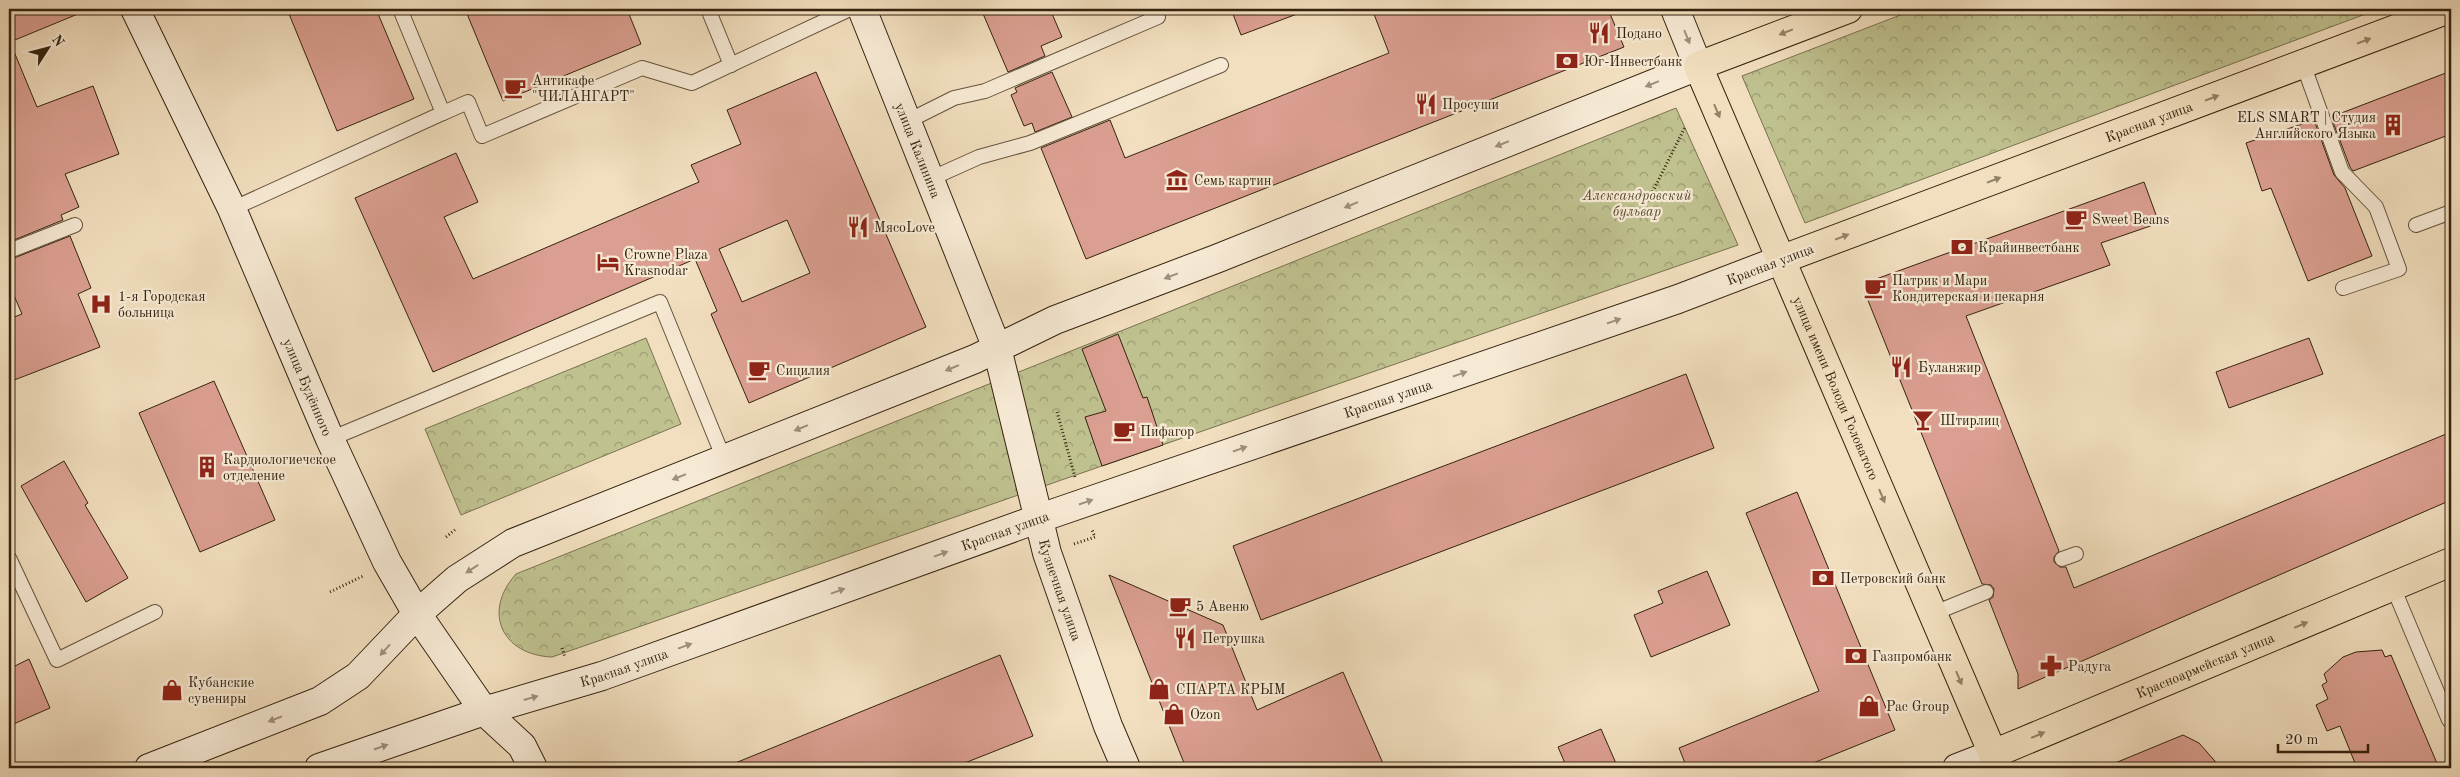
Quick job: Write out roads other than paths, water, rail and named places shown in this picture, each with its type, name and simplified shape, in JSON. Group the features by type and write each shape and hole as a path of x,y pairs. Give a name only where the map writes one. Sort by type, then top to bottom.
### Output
{"main road":[{"name":"улица Будённого","path":"135,9 232,209 330,439 388,562 418,614 484,711 522,746 533,768"},
{"name":"улица Калинина","path":"862,9 997,348"},
{"name":"улица имени Володи Головатого","path":"1675,9 1780,260 1996,761"},
{"path":"149,768 320,701 358,676 418,614 458,579 513,543 975,359 1055,320 1216,259 1698,66 1848,9"},
{"name":"Красная улица","path":"319,768 484,711 602,676 1040,518 1678,299 2450,9"},
{"name":"Кузнечная улица","path":"997,348 1047,552 1108,726 1126,768"},
{"name":"Красноармейская улица","path":"1957,768 1996,761 2451,562"}],"lane":[{"path":"400,9 443,113"},
{"path":"708,9 731,65"},
{"path":"232,209 468,102 482,136 642,68 692,82 850,9"},
{"path":"908,121 954,98 985,91 1158,17"},
{"path":"2303,64 2342,172 2376,207 2399,269 2343,288"},
{"path":"930,179 979,156 1030,143 1221,65"},
{"path":"2416,225 2451,212"},
{"path":"9,251 74,225"},
{"path":"330,439 660,302 724,459"},
{"path":"2062,559 2076,554"},
{"path":"9,558 57,660 155,612"},
{"path":"2393,587 2449,720 2451,719"},
{"path":"1932,614 1986,592"}],"place":[{"name":"Подано","path":"1599,33"},
{"name":"Юг-Инвестбанк","path":"1567,61"},
{"name":"Антикафе \"ЧИЛАНГАРТ\"","path":"515,88"},
{"name":"Просуши","path":"1426,104"},
{"name":"ELS SMART | Студия Английского Языка","path":"2393,125"},
{"name":"Семь картин","path":"1177,180"},
{"name":"Sweet Beans","path":"2076,219"},
{"name":"МясоLove","path":"858,227"},
{"name":"Крайинвестбанк","path":"1962,247"},
{"name":"Crowne Plaza Krasnodar","path":"608,262"},
{"name":"Патрик и Мари Кондитерская и пекарня","path":"1875,288"},
{"name":"1-я Городская больница","path":"101,304"},
{"name":"Буланжир","path":"1901,367"},
{"name":"Сицилия","path":"759,370"},
{"name":"Штирлиц","path":"1923,420"},
{"name":"Пифагор","path":"1124,431"},
{"name":"Кардиологиечское отделение","path":"207,467"},
{"name":"Петровский банк","path":"1823,578"},
{"name":"5 Авеню","path":"1180,606"},
{"name":"Петрушка","path":"1185,638"},
{"name":"Газпромбанк","path":"1856,656"},
{"name":"Радуга","path":"2051,666"},
{"name":"СПАРТА КРЫМ","path":"1159,689"},
{"name":"Кубанские сувениры","path":"172,690"},
{"name":"Pac Group","path":"1869,706"},
{"name":"Ozon","path":"1174,714"}],"park label":[{"name":"Александровский бульвар","path":"1637,204"}]}
